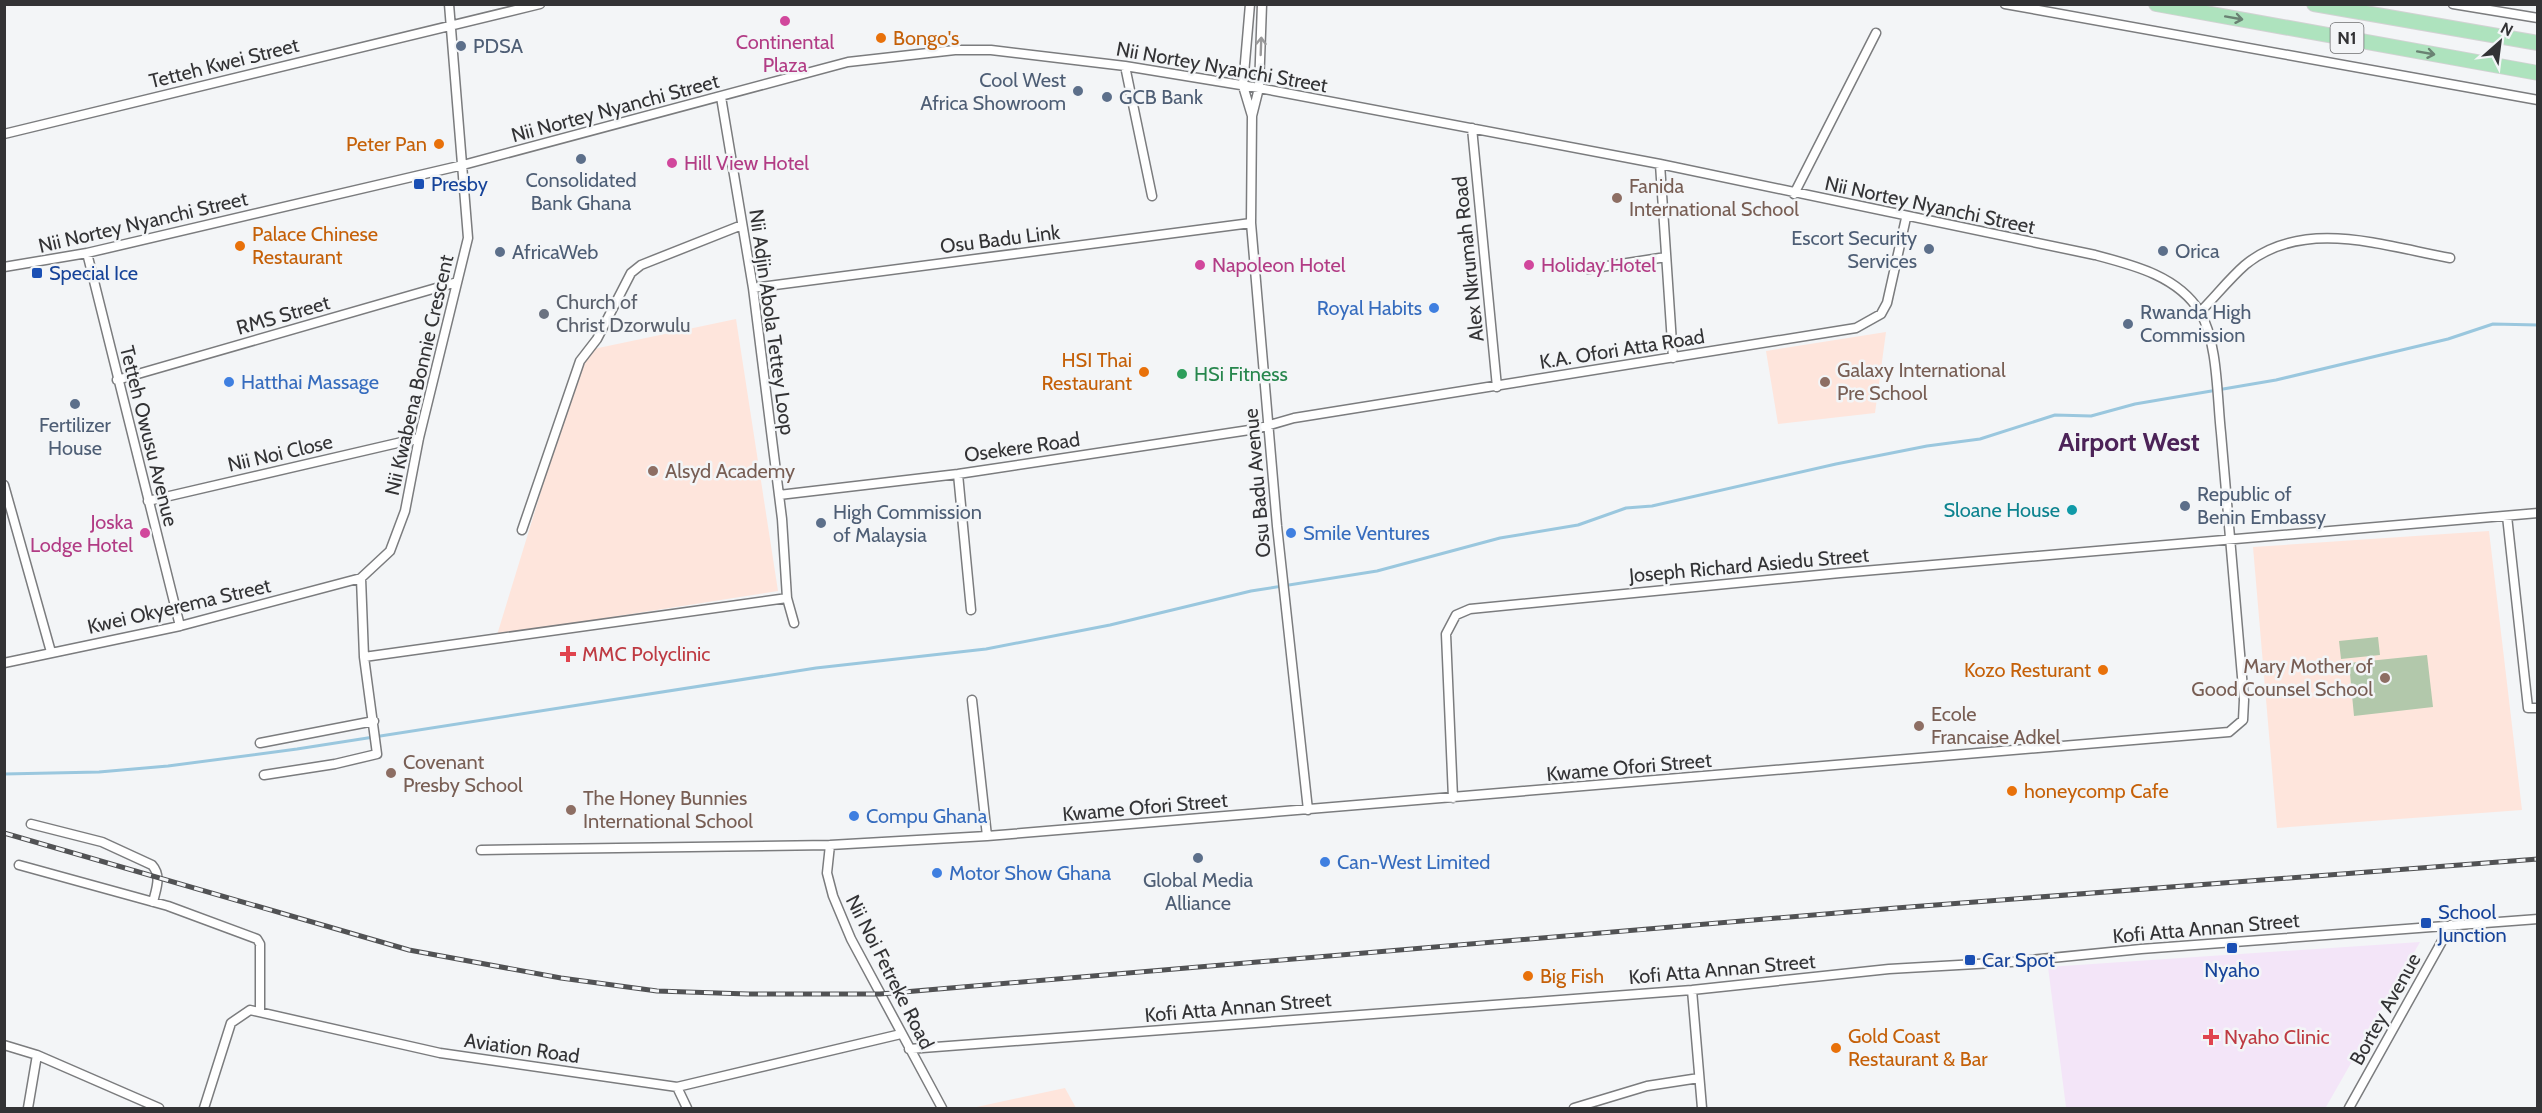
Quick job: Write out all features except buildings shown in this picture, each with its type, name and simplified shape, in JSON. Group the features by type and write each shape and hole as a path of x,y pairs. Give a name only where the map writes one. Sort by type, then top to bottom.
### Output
{"highway":[{"name":"N1","path":"2156,4 2538,73"},
{"name":"N1","path":"2314,4 2538,43"}],"street":[{"name":"Nii Kwabena Bonnie Crescent","path":"361,578 390,551 405,512 419,438 468,238 449,4"},
{"name":"Tetteh Kwei Street","path":"4,134 540,4"},
{"name":"Osu Badu Avenue","path":"1250,4 1243,86 1252,116"},
{"name":"Osu Badu Avenue","path":"1262,4 1259,88 1252,116 1251,223 1284,591 1308,810"},
{"path":"2005,4 2538,99"},
{"path":"2453,4 2538,18"},
{"path":"1794,194 1876,33"},
{"name":"Nii Nortey Nyanchi Street","path":"4,267 87,253 463,165 848,62 955,50 991,50 1125,66 1259,88 1660,164 2128,264 2168,281 2200,312 2211,346 2231,538"},
{"path":"1125,66 1152,196"},
{"name":"Nii Adjin Abola Tettey Loop","path":"721,97 753,288 779,495 788,598 794,623"},
{"name":"Alex Nkrumah Road","path":"1472,128 1497,387"},
{"path":"1660,164 1673,358"},
{"name":"K.A. Ofori Atta Road","path":"1268,425 1294,418 1856,328 1881,314 1890,292 1906,218"},
{"name":"Osu Badu Link","path":"753,288 1251,223"},
{"path":"522,530 580,361 597,339 627,278 640,265 742,225"},
{"path":"2200,312 2244,266 2257,257 2302,240 2332,237 2450,258"},
{"name":"Tetteh Owusu Avenue","path":"87,253 180,626"},
{"path":"1588,269 1666,257"},
{"name":"RMS Street","path":"117,380 458,282"},
{"name":"Osekere Road","path":"779,495 958,474 1268,425"},
{"name":"Nii Noi Close","path":"148,501 419,438"},
{"path":"958,474 971,610"},
{"path":"5,487 51,651"},
{"name":"Joseph Richard Asiedu Street","path":"1453,798 1446,634 1456,615 1470,609 2231,538 2538,513"},
{"path":"2507,516 2528,708 2538,708"},
{"name":"Kwame Ofori Street","path":"481,850 830,845 987,836 2229,732 2240,725 2244,714 2231,538"},
{"path":"264,775 350,761 377,754 364,657 361,578"},
{"name":"Kwei Okyerema Street","path":"4,663 51,651 180,626 361,578"},
{"path":"364,657 788,598"},
{"path":"972,700 987,836"},
{"path":"260,743 374,720"},
{"path":"32,824 102,842 152,865 157,870 158,878 153,902"},
{"name":"Nii Noi Fetreke Road","path":"830,845 827,873 833,896 851,939 942,1108"},
{"path":"19,865 153,902 256,939 260,944 260,1011 250,1010 231,1023 204,1108"},
{"name":"Kofi Atta Annan Street","path":"909,1049 1692,990 1889,969 2011,962 2141,949 2538,919"},
{"name":"Bortey Avenue","path":"2349,1108 2451,926"},
{"path":"1692,990 1702,1108"},
{"name":"Aviation Road","path":"260,1011 440,1053 677,1087 901,1034"},
{"path":"4,1045 37,1055 159,1108"},
{"path":"28,1108 37,1055"},
{"path":"1574,1108 1647,1086 1699,1078"},
{"path":"677,1087 687,1108"}],"shaded area":[{"name":"Alsyd Academy","path":"736,319 778,591 497,635 584,351"},
{"name":"Galaxy International Pre School","path":"1886,332 1875,413 1778,424 1766,351"},
{"name":"Mary Mother of Good Counsel School","path":"2489,531 2522,810 2277,828 2253,547"},
{"name":"Nyaho Clinic","path":"2420,942 2326,1107 2066,1107 2048,967"},
{"path":"1065,1088 1076,1108 972,1108"},
{"path":"2066,1107 2326,1107 2324,1108"}],"green space":[{"path":"2378,637 2380,655 2341,659 2339,641"},
{"path":"2427,655 2433,707 2354,716 2349,663"}],"waterway":[{"path":"4,774 99,772 168,766 297,749 816,668 986,649 1110,625 1251,591 1377,571 1500,538 1578,525 1626,508 1652,506 1836,464 1927,446 1980,439 2055,415 2091,416 2135,404 2276,380 2448,339 2493,324 2538,325"}],"railway":[{"path":"4,833 409,950 561,978 657,991 748,994 880,994 1896,908 2538,859"}],"place":[{"name":"Continental Plaza","path":"785,21"},
{"name":"Bongo's","path":"881,38"},
{"name":"PDSA","path":"461,46"},
{"name":"Cool West Africa Showroom","path":"1078,91"},
{"name":"GCB Bank","path":"1107,97"},
{"name":"Peter Pan","path":"439,144"},
{"name":"Consolidated Bank Ghana","path":"581,159"},
{"name":"Hill View Hotel","path":"672,163"},
{"name":"Presby","path":"419,184"},
{"name":"Fanida International School","path":"1617,198"},
{"name":"Palace Chinese Restaurant","path":"240,246"},
{"name":"Escort Security Services","path":"1929,249"},
{"name":"Orica","path":"2163,251"},
{"name":"AfricaWeb","path":"500,252"},
{"name":"Napoleon Hotel","path":"1200,265"},
{"name":"Holiday Hotel","path":"1529,265"},
{"name":"Special Ice","path":"37,273"},
{"name":"Royal Habits","path":"1434,308"},
{"name":"Church of Christ Dzorwulu","path":"544,314"},
{"name":"Rwanda High Commission","path":"2128,324"},
{"name":"HSI Thai Restaurant","path":"1144,372"},
{"name":"HSi Fitness","path":"1182,374"},
{"name":"Hatthai Massage","path":"229,382"},
{"name":"Galaxy International Pre School","path":"1825,382"},
{"name":"Fertilizer House","path":"75,404"},
{"name":"Alsyd Academy","path":"653,471"},
{"name":"Republic of Benin Embassy","path":"2185,506"},
{"name":"Sloane House","path":"2072,510"},
{"name":"High Commission of Malaysia","path":"821,523"},
{"name":"Joska Lodge Hotel","path":"145,533"},
{"name":"Smile Ventures","path":"1291,533"},
{"name":"MMC Polyclinic","path":"568,654"},
{"name":"Kozo Resturant","path":"2103,670"},
{"name":"Mary Mother of Good Counsel School","path":"2385,678"},
{"name":"Ecole Francaise Adkel","path":"1919,726"},
{"name":"Covenant Presby School","path":"391,773"},
{"name":"honeycomp Cafe","path":"2012,791"},
{"name":"The Honey Bunnies International School","path":"571,810"},
{"name":"Compu Ghana","path":"854,816"},
{"name":"Global Media Alliance","path":"1198,858"},
{"name":"Can-West Limited","path":"1325,862"},
{"name":"Motor Show Ghana","path":"937,873"},
{"name":"School Junction","path":"2426,923"},
{"name":"Nyaho","path":"2232,948"},
{"name":"Car Spot","path":"1970,960"},
{"name":"Big Fish","path":"1528,976"},
{"name":"Nyaho Clinic","path":"2211,1037"},
{"name":"Gold Coast Restaurant & Bar","path":"1836,1048"}],"district":[{"name":"Airport West","path":"2129,442"}]}
